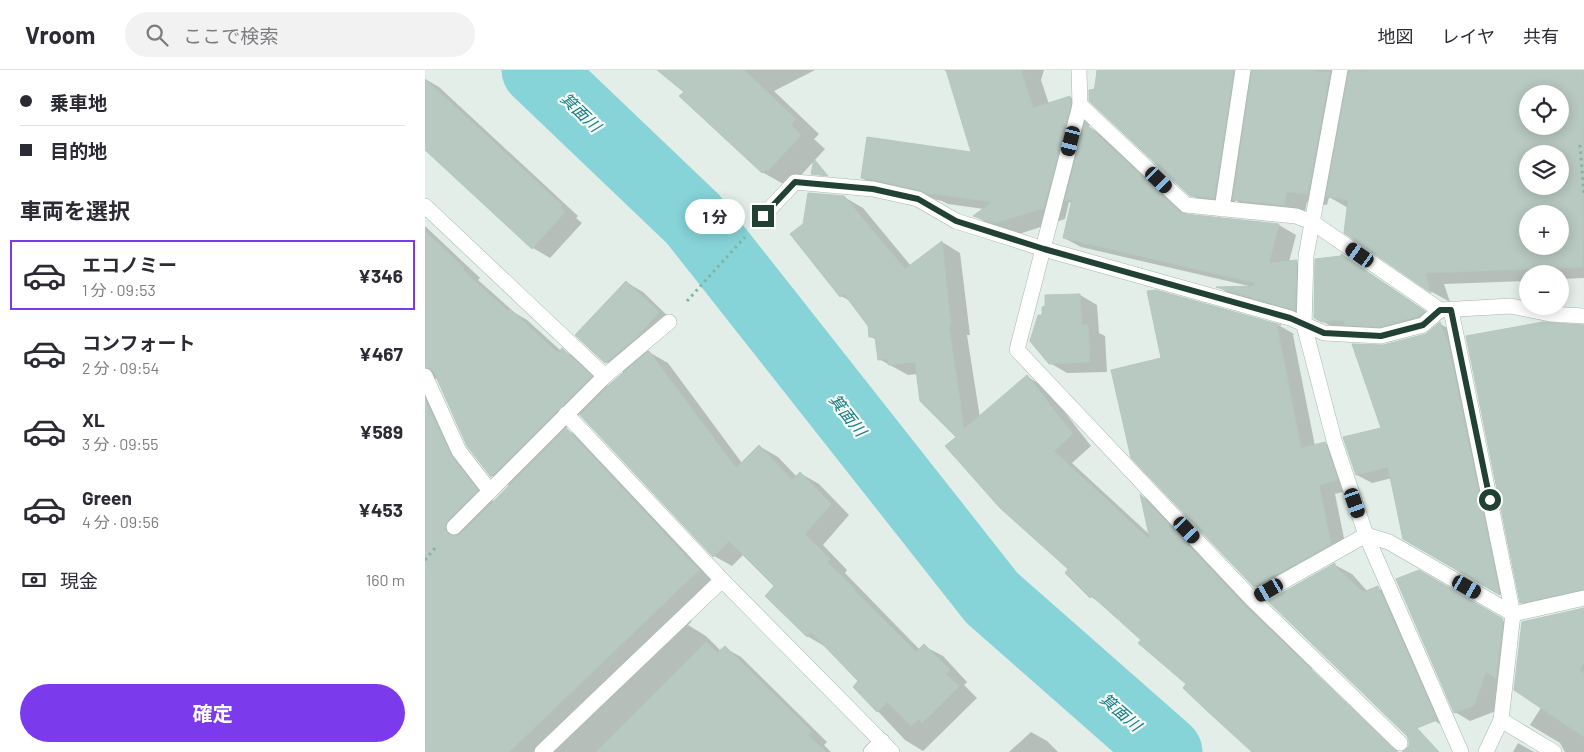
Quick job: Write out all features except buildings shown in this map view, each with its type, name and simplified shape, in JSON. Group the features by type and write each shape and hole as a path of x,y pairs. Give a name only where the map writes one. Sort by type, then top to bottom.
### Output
{"street":[{"path":"1079,70 1080,105 1017,350 1252,599 1400,743"},
{"path":"1222,209 1243,70"},
{"path":"1340,70 1305,256 1304,325 1334,440 1366,535 1461,752"},
{"path":"1080,105 1186,205 1296,216 1312,222 1446,310 1513,614 1501,720 1486,752"},
{"path":"763,216 795,182 873,189 918,199 956,221 1044,249 1290,318 1324,333 1381,336 1423,325 1446,310 1511,306 1550,314 1584,316"},
{"path":"425,206 605,376"},
{"path":"453,527 605,376 669,322"},
{"path":"425,376 459,450 490,491"},
{"path":"566,414 722,580 892,752"},
{"path":"1252,599 1366,535 1389,542 1513,614 1584,598"},
{"path":"542,752 722,580"},
{"path":"1501,720 1554,752"},
{"path":"871,752 882,741"}],"path":[{"path":"1580,145 1584,195"},
{"path":"669,322 763,216"}],"waterway":[{"name":"箕面川","path":"537,70 693,219 992,598 1167,752"}],"route":[{"path":"763,216 795,182 873,189 918,199 956,221 1044,249 1290,318 1324,333 1381,336 1423,325 1440,310 1451,310 1490,500"}]}
